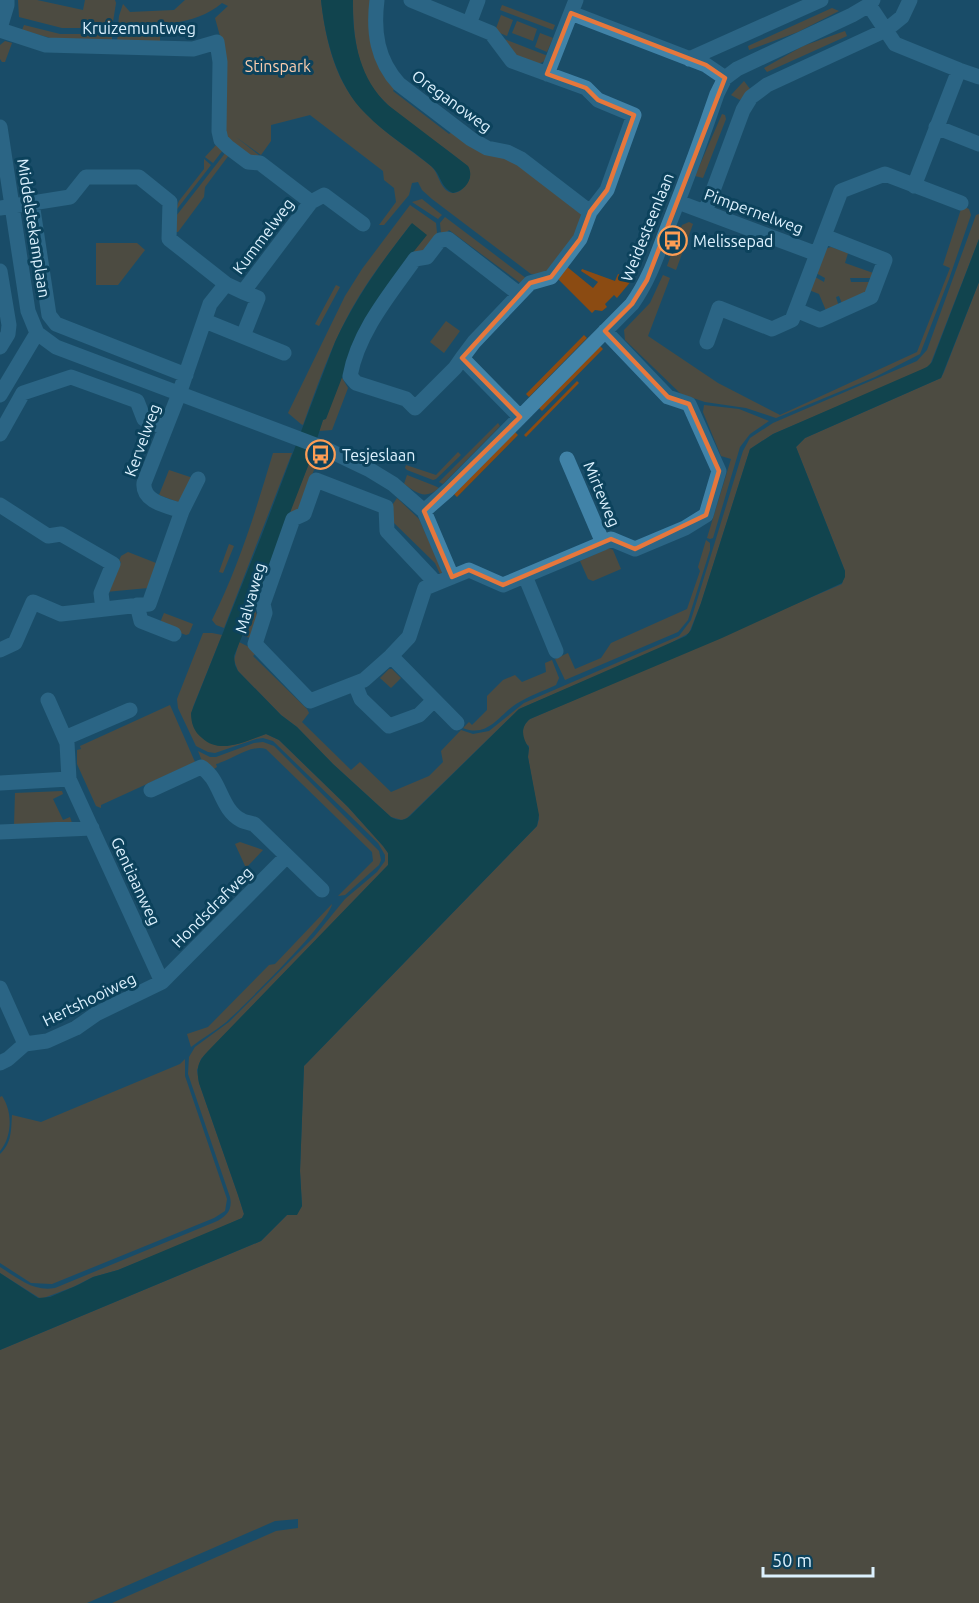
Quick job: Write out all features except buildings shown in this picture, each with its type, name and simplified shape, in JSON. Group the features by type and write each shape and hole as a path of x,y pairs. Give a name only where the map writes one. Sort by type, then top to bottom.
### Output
{"street":[{"path":"0,29 7,0"},
{"name":"Oreganoweg","path":"377,0 378,47 382,61 399,84 471,139 487,148 507,152 521,159 591,212"},
{"path":"411,0 491,33 512,60 586,88 598,100 634,116 607,190 591,212 580,239 551,277 530,283 474,342 455,368 415,408 406,399 356,383 350,376 366,333 385,301 416,259 427,257 440,240 448,239 519,294"},
{"path":"469,24 478,0"},
{"path":"689,59 820,0"},
{"path":"705,212 739,117 751,97 767,85 886,30 902,17 910,0"},
{"path":"547,74 573,7 706,65 725,78 736,69 852,15 871,3 896,44 979,77"},
{"name":"Kruizemuntweg","path":"0,29 46,45 193,50 217,42 220,62 219,131 221,140"},
{"path":"914,186 959,70"},
{"name":"Weidesteenlaan","path":"424,511 445,493 632,304 647,280 725,78"},
{"name":"Middelstekamplaan","path":"0,127 6,207 28,310 37,333"},
{"path":"936,127 979,144"},
{"name":"Kummelweg","path":"221,140 248,162 260,163 311,202"},
{"name":"Pimpernelweg","path":"707,342 719,308 772,329 792,320 841,191 885,174 961,203"},
{"path":"6,207 70,197 87,177 139,177 170,202 169,239 226,284"},
{"name":"Kummelweg","path":"243,292 311,202 324,195 363,224"},
{"name":"Pimpernelweg","path":"678,202 817,254"},
{"name":"Middelstekamplaan","path":"32,203 49,315 56,324 186,375"},
{"name":"Pimpernelweg","path":"796,310 820,320 871,297 875,288 885,260 824,236"},
{"path":"0,271 9,325 8,334 0,347"},
{"name":"Kummelweg","path":"179,394 210,304 226,284 258,298 243,336"},
{"path":"205,321 284,353"},
{"name":"Mirteweg","path":"452,577 468,570 503,585 611,539 635,549 692,524 706,515 719,471 689,404 668,397 605,331"},
{"path":"0,395 37,333 56,347 326,449 370,470 399,489 424,511 452,577 436,583"},
{"path":"462,358 520,417"},
{"path":"0,434 23,393 71,377 137,401 144,419 165,428"},
{"name":"Kervelweg","path":"179,394 143,489 149,498 182,511"},
{"name":"Mirteweg","path":"567,459 603,543"},
{"path":"174,634 141,621 143,605 198,478"},
{"name":"Malvaweg","path":"316,480 386,507 387,531 436,583 425,588 409,637 391,656 364,680 310,701 255,644 265,614 263,604 293,519 304,514 316,480"},
{"path":"0,505 48,536 61,534 113,564 101,593 103,609"},
{"path":"525,576 556,651"},
{"path":"0,650 15,644 33,602 62,614 143,605"},
{"path":"391,656 457,723"},
{"path":"355,684 361,699 389,726 419,715 434,700"},
{"name":"Gentiaanweg","path":"48,700 67,743 69,779 162,982"},
{"path":"65,738 130,710"},
{"path":"151,790 201,767 209,772 229,808 241,821 254,824 322,890"},
{"path":"0,783 69,779"},
{"name":"Gentiaanweg","path":"0,832 92,828"},
{"name":"Hondsdrafweg","path":"162,982 287,856"},
{"name":"Hertshooiweg","path":"0,1063 25,1044 47,1041 76,1028 96,1014 162,982"},
{"path":"0,988 25,1044"}],"highlighted area":[{"path":"571,13 706,65 725,78 647,280 632,304 605,331 668,397 689,404 719,471 706,515 635,549 611,539 503,585 469,570 452,577 424,511 520,417 462,358 530,283 551,277 580,239 590,212 607,190 634,115 598,100 586,88 547,74"}],"green space":[{"path":"18,0 37,0 83,10 85,0 115,0 112,28 62,28 19,17"},
{"name":"Stinspark","path":"185,0 321,0 332,57 354,100 385,131 431,166 446,190 456,193 470,178 469,168 385,102 369,82 364,71 355,36 353,0 372,0 395,87 393,91 449,134 453,131 512,160 584,213 575,236 545,274 531,274 432,199 422,190 418,182 412,183 409,195 384,225 379,225 396,202 394,188 384,180 383,171 310,115 271,125 271,141 261,155 236,137 260,156 252,157 226,139 220,36 215,18 228,6 222,3 199,17 186,21 118,27 123,4 130,12 174,10"},
{"path":"502,5 555,25 553,30 500,10"},
{"path":"832,8 839,11 798,32 749,50 748,46"},
{"path":"501,15 513,20 507,36 495,31"},
{"path":"517,21 537,29 533,41 512,33"},
{"path":"24,25 60,34 112,34 112,40 54,39 22,30"},
{"path":"165,30 164,37 160,37 160,41 117,41 118,34"},
{"path":"845,31 847,36 767,72 764,68 803,46"},
{"path":"540,33 553,38 547,52 535,47"},
{"path":"499,37 548,56 547,60 536,65 515,57"},
{"path":"5,41 12,43 5,62 2,62 0,45"},
{"path":"744,81 750,89 740,100 731,95"},
{"path":"722,114 726,119 703,178 695,176"},
{"path":"216,145 223,150 213,163 205,157"},
{"path":"226,152 229,155 205,187 204,197 178,232 173,232 173,220"},
{"path":"204,159 211,165 174,213 179,201 204,169"},
{"path":"422,199 442,215 438,219 412,202"},
{"path":"410,205 436,223 437,233 422,255 411,255 411,224 372,277 337,338 303,425 288,413 345,296 362,269"},
{"path":"962,206 969,209 971,215 920,354 875,377 776,418 746,408 705,402 681,394 625,340 624,330 650,303 663,275 670,278 648,336 718,383 780,415 917,352 950,268 943,265"},
{"path":"979,214 979,239 930,365 917,373 773,434 750,449 701,603 689,633 656,651 519,709 407,818 402,820 391,817 333,764 297,727 281,715 238,671 234,660 239,642 256,653 253,656 307,709 309,713 302,722 351,770 360,762 391,792 429,776 443,762 441,751 461,730 473,734 489,731 524,703 679,636 691,620 743,451 750,438 773,423 917,361 927,350 976,215"},
{"path":"445,217 527,279 523,285 449,230 441,233 440,223"},
{"path":"689,222 693,224 676,270 667,266 682,225"},
{"path":"96,243 137,243 145,250 118,285 96,285"},
{"path":"831,247 848,253 845,263 876,274 875,278 850,278 851,282 873,282 868,295 843,306 839,296 836,297 839,307 827,313 819,294 809,290 815,277 824,282 825,278 816,273 825,249"},
{"path":"566,266 593,288 598,282 581,271 582,269 615,281 618,274 632,280 617,298 614,295 605,304 607,307 602,311 595,310 592,313 557,278"},
{"path":"979,282 979,1603 112,1603 276,1531 298,1528 298,1519 275,1521 87,1603 0,1603 0,1350 261,1241 287,1215 297,1214 302,1206 300,1171 304,1066 537,826 539,819 528,757 529,746 525,743 523,736 525,724 530,719 842,584 845,571 796,447 805,438 941,378"},
{"path":"336,285 340,287 319,326 315,324"},
{"path":"446,321 460,331 444,353 430,342"},
{"path":"584,335 587,338 529,397 526,394"},
{"path":"600,346 603,349 542,411 539,408"},
{"path":"341,376 348,388 332,430 319,431 326,418"},
{"path":"577,381 579,383 526,437 524,435"},
{"path":"704,405 739,409 769,421 750,434 740,447 713,538 710,539 707,538 731,459 721,456 703,412"},
{"path":"498,423 500,426 443,484 439,482"},
{"path":"515,432 518,435 457,497 454,494"},
{"path":"458,452 461,455 433,480 405,468 406,465 436,475"},
{"path":"273,453 292,453 224,628 216,625 212,620 239,558"},
{"path":"310,461 315,467 299,510 289,513"},
{"path":"169,470 193,478 183,504 159,495"},
{"path":"407,475 439,488 429,494 421,494 404,484"},
{"path":"397,498 419,519 443,572 440,574 435,563 393,522 393,504"},
{"path":"706,540 710,543 710,550 688,620 678,632 565,680 555,659 568,653 575,669 601,658 611,643 687,609 700,571 698,567"},
{"path":"229,544 234,546 223,573 219,572"},
{"path":"609,548 613,550 621,569 593,581 588,579 580,561"},
{"path":"128,552 156,563 157,566 148,588 105,592 121,562 119,561 121,556"},
{"path":"254,608 257,615 250,638 241,635"},
{"path":"164,613 193,624 189,634 186,635 159,625"},
{"path":"203,633 222,635 193,707 192,721 196,731 207,741 223,746 266,734 279,740 348,807 383,846 388,853 388,865 201,1059 197,1070 199,1083 238,1195 244,1214 242,1218 191,1241 41,1299 0,1273 0,1267 33,1286 55,1288 215,1222 228,1212 230,1197 188,1074 189,1057 195,1047 229,1022 314,937 345,899 377,872 385,861 385,855 378,843 273,741 263,738 256,739 215,753 196,746 178,708 177,699"},
{"path":"552,660 559,678 556,685 516,704 486,728 472,730 463,728 469,722 472,725 487,710 487,696 503,680 515,675 522,682 546,672 545,663"},
{"path":"389,669 401,678 391,688 380,678"},
{"path":"170,705 195,762 101,805 101,808 96,806 77,764 77,750 81,749 80,746"},
{"path":"263,742 274,746 379,851 381,860 379,865 345,895 338,896 373,861 372,852 266,749 247,751 216,764 217,767 214,769 202,761 198,751 210,757 216,757"},
{"path":"62,791 63,794 53,799 63,820 70,817 72,823 14,826 15,793"},
{"path":"240,842 263,850 246,868 235,844"},
{"path":"332,904 317,928 266,983 225,1023 191,1047 187,1034 208,1027 269,965 275,964"},
{"path":"185,1059 185,1076 227,1199 225,1211 214,1218 52,1284 31,1283 0,1263 0,1154 9,1141 12,1115 41,1122 180,1064"},
{"path":"2,1096 8,1109 10,1124 7,1139 0,1151 0,1097"}],"shaded area":[{"path":"321,0 353,0 356,43 370,83 388,105 468,166 470,175 465,187 453,193 448,190 431,166 381,128 356,103 347,90 334,61"},
{"path":"412,223 427,235 411,255 355,344 326,419 323,420 310,461 234,656 238,671 281,715 297,727 333,764 391,817 399,820 410,816 519,709 686,636 691,630 701,603 750,449 773,434 927,367 932,362 979,239 979,282 941,378 805,438 796,447 845,571 842,583 722,638 530,719 524,726 523,733 529,748 528,757 539,815 537,826 304,1066 300,1171 302,1206 297,1215 287,1215 261,1241 0,1350 0,1273 38,1298 50,1297 93,1277 118,1270 242,1218 244,1214 238,1195 199,1083 200,1062 208,1051 388,865 388,853 383,846 348,807 279,740 266,734 242,743 217,746 209,743 197,733 192,724 191,713 335,342 370,281"}],"place":[{"name":"Melissepad","path":"672,241"},
{"name":"Tesjeslaan","path":"321,455"}]}
